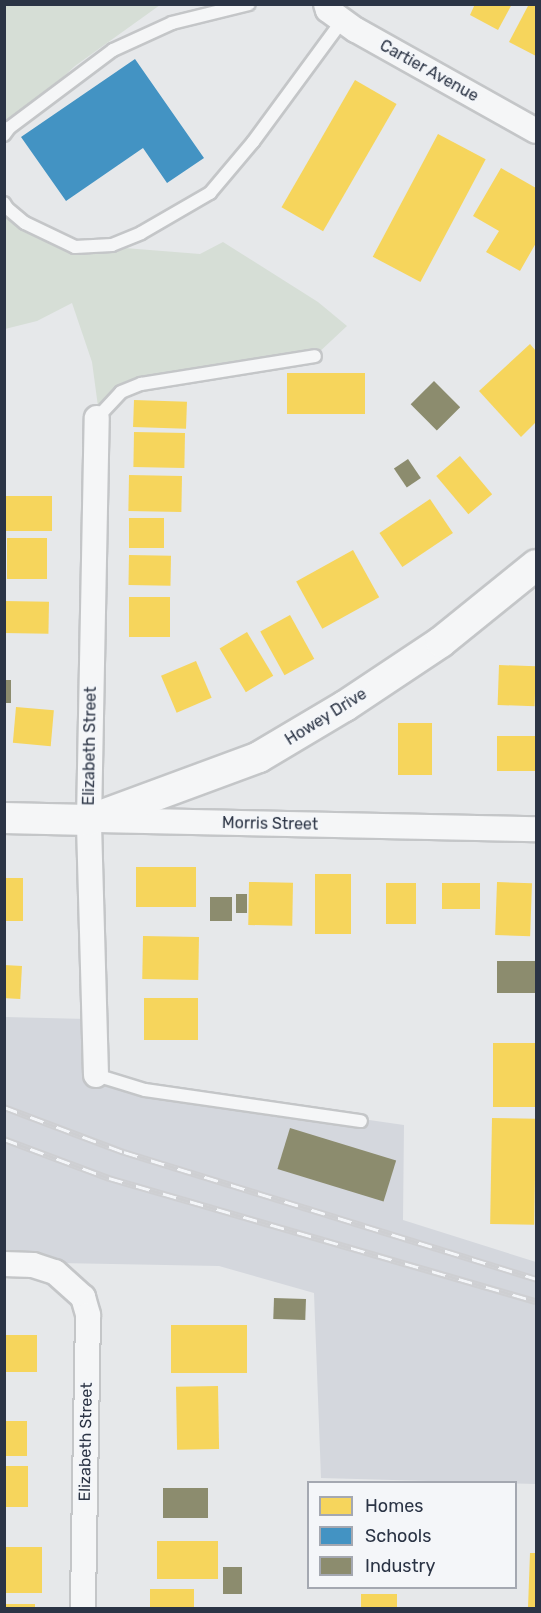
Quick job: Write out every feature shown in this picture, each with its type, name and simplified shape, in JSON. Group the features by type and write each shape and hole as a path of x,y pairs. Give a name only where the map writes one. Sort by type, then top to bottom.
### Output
{"street":[{"name":"Cartier Avenue","path":"334,13 537,131"},
{"name":"Elizabeth Street","path":"96,1075 88,820 97,418"},
{"name":"Howey Drive","path":"88,820 259,757 345,706 441,642 537,565"},
{"name":"Morris Street","path":"4,818 537,829"},
{"name":"Elizabeth Street","path":"4,1264 33,1265 56,1272 83,1298 88,1315 83,1608"}],"lane":[{"path":"4,135 9,128 113,50 172,23 249,4"},
{"path":"4,203 25,223 75,247 112,245 141,234 210,193 253,142 334,13"},
{"path":"97,418 121,392 141,384 315,356"},
{"path":"96,1075 145,1090 361,1121"}],"shaded area":[{"path":"5,5 160,5 75,66 5,131"},
{"path":"4,208 71,249 112,247 200,254 223,242 318,302 347,326 316,355 140,382 99,414 92,362 72,303 37,321 5,329"},
{"path":"5,1017 87,1019 87,1068 145,1088 404,1125 403,1220 536,1262 536,1484 517,1483 517,1481 321,1478 314,1293 219,1266 5,1262"}],"building: Homes":[{"path":"475,4 512,4 498,30 470,15"},
{"path":"529,4 536,4 536,56 509,42"},
{"path":"355,80 397,104 323,231 282,207"},
{"path":"438,134 486,159 420,282 373,257"},
{"path":"501,168 536,188 536,243 520,271 486,252 499,231 473,216"},
{"path":"530,344 536,351 536,422 521,437 479,391"},
{"path":"287,373 365,373 365,414 287,414"},
{"path":"134,400 187,402 186,429 133,427"},
{"path":"134,432 185,433 184,468 133,467"},
{"path":"460,456 492,494 468,514 436,476"},
{"path":"129,475 182,476 181,512 128,511"},
{"path":"4,496 52,496 52,531 4,531"},
{"path":"430,499 453,533 402,567 379,533"},
{"path":"129,518 164,518 164,548 129,548"},
{"path":"7,538 47,538 47,579 7,579"},
{"path":"353,550 379,597 322,629 296,582"},
{"path":"129,555 171,556 170,586 128,585"},
{"path":"129,597 170,597 170,637 129,637"},
{"path":"4,601 49,602 48,634 4,633"},
{"path":"290,615 314,659 285,675 260,631"},
{"path":"247,632 273,676 246,692 220,648"},
{"path":"196,661 212,698 177,713 161,676"},
{"path":"499,665 536,666 535,706 498,705"},
{"path":"16,707 54,710 51,746 13,743"},
{"path":"398,723 432,723 432,775 398,775"},
{"path":"497,736 536,736 536,771 497,771"},
{"path":"136,867 196,867 196,907 136,907"},
{"path":"315,874 351,874 351,934 315,934"},
{"path":"4,878 23,878 23,921 4,921"},
{"path":"249,882 293,883 292,926 248,925"},
{"path":"497,882 532,883 530,936 495,935"},
{"path":"386,883 416,883 416,924 386,924"},
{"path":"442,883 480,883 480,909 442,909"},
{"path":"143,936 199,937 198,980 142,979"},
{"path":"4,965 22,966 20,999 4,998"},
{"path":"144,998 198,998 198,1040 144,1040"},
{"path":"493,1043 536,1043 536,1107 493,1107"},
{"path":"492,1118 536,1119 534,1225 490,1224"},
{"path":"171,1325 247,1325 247,1373 171,1373"},
{"path":"4,1335 37,1335 37,1372 4,1372"},
{"path":"218,1386 219,1449 177,1450 176,1387"},
{"path":"4,1421 27,1421 27,1456 4,1456"},
{"path":"4,1466 28,1466 28,1507 4,1507"},
{"path":"157,1541 218,1541 218,1579 157,1579"},
{"path":"4,1547 42,1547 42,1593 4,1593"},
{"path":"530,1553 536,1553 536,1608 528,1608"},
{"path":"150,1589 194,1589 194,1608 150,1608"},
{"path":"361,1594 397,1594 397,1608 361,1608"},
{"path":"4,1604 35,1604 35,1608 4,1608"}],"building: Schools":[{"path":"135,59 204,158 167,183 143,148 66,201 21,137"}],"building: Industry":[{"path":"434,381 460,407 437,430 411,404"},
{"path":"408,459 421,478 407,488 394,469"},
{"path":"4,680 11,680 11,703 4,703"},
{"path":"236,894 247,894 247,913 236,913"},
{"path":"210,897 232,897 232,921 210,921"},
{"path":"497,961 536,961 536,993 497,993"},
{"path":"290,1128 396,1160 384,1202 277,1169"},
{"path":"274,1298 306,1299 305,1320 273,1319"},
{"path":"163,1488 208,1488 208,1518 163,1518"},
{"path":"223,1567 242,1567 242,1594 223,1594"}],"railway":[{"path":"4,1107 124,1152 536,1279"},
{"path":"4,1139 109,1178 536,1301"}]}
